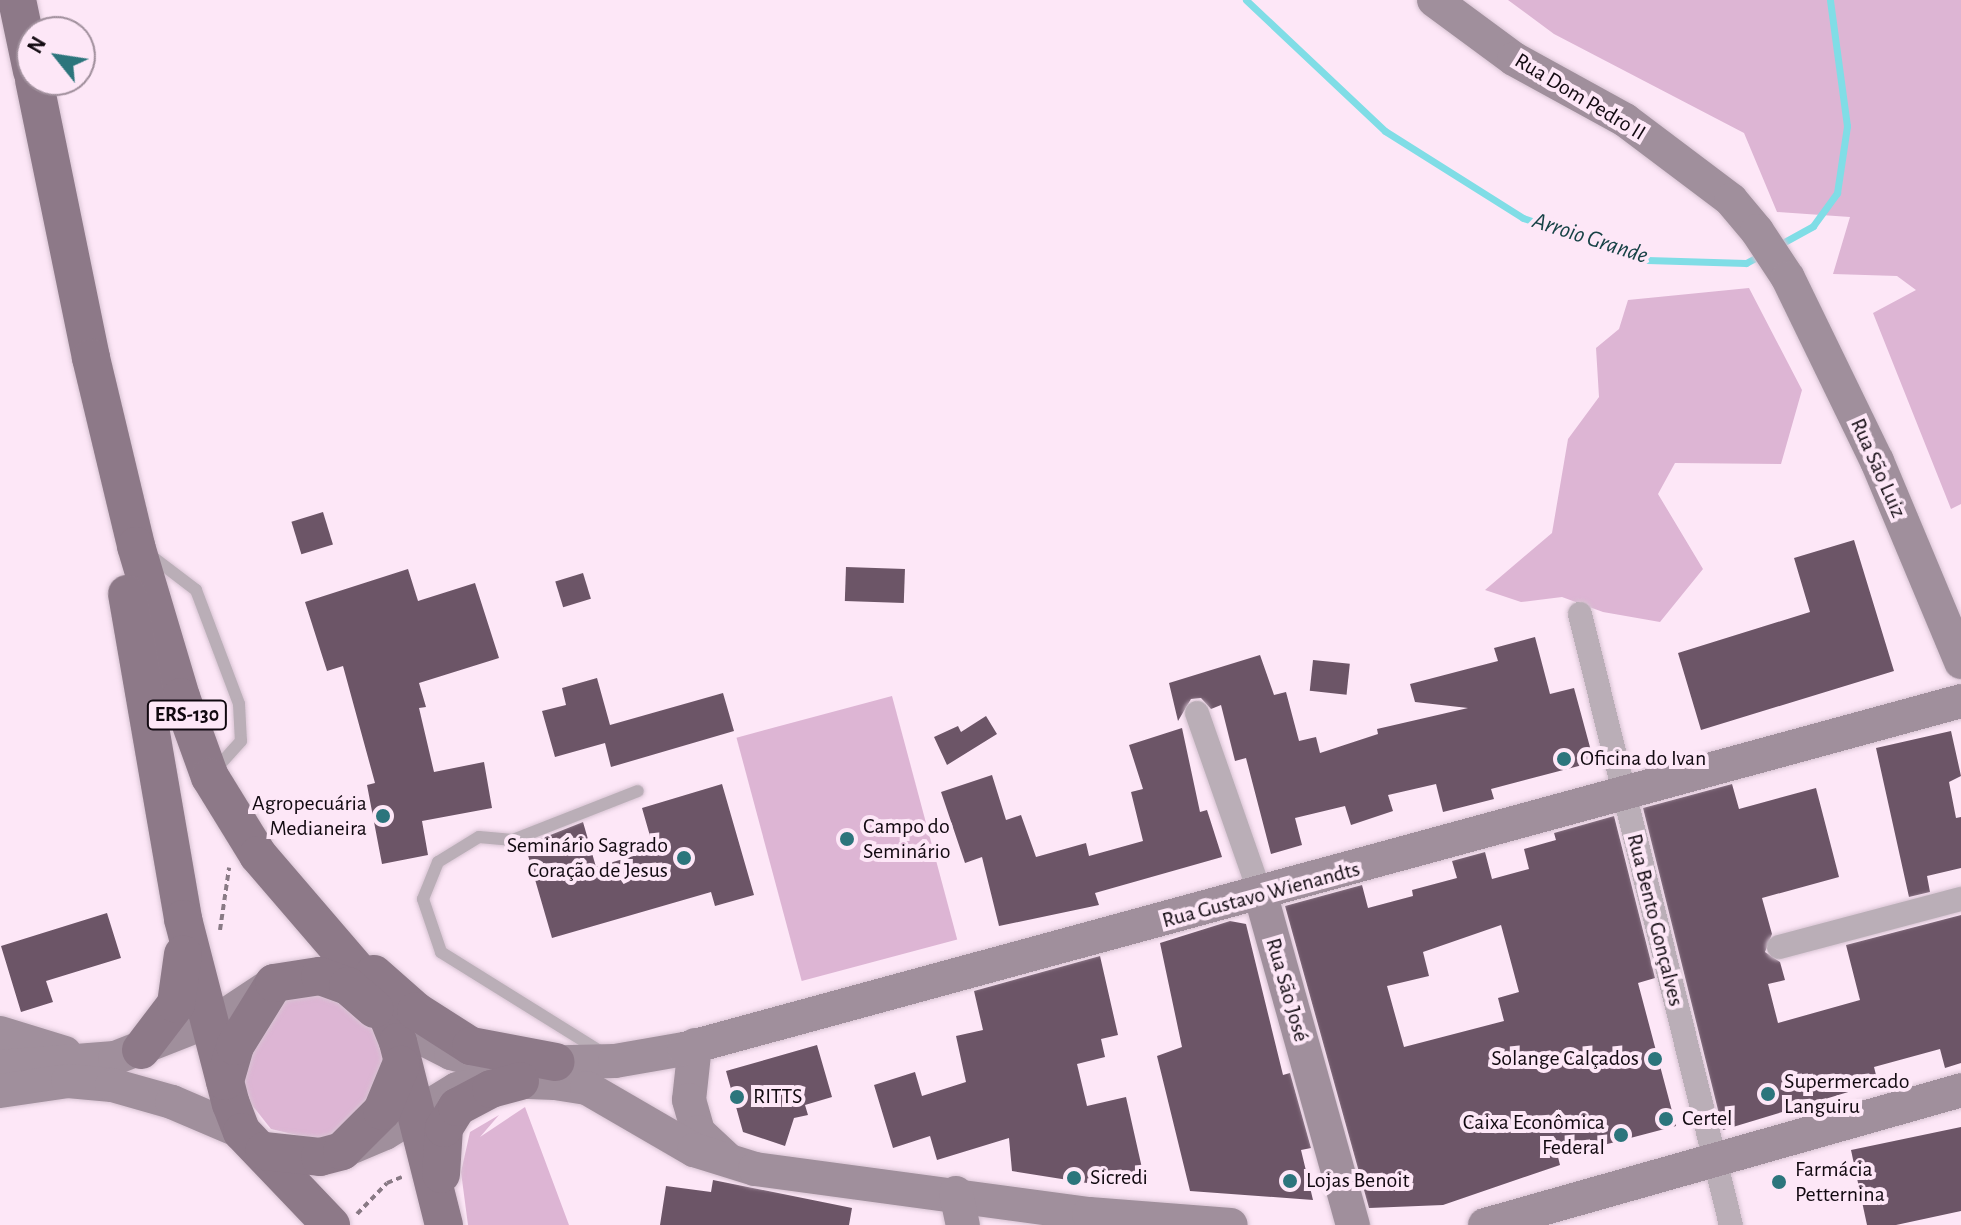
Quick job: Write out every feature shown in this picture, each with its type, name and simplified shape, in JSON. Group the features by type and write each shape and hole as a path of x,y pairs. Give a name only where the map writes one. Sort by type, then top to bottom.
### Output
{"main road":[{"name":"Rua Dom Pedro II","path":"1434,0 1514,59 1625,120 1731,200 1757,231 1788,278"},
{"name":"ERS-130","path":"37,96 91,358 136,546 210,777 251,841 298,905 380,997 416,1113 426,1167 444,1225"},
{"name":"Rua São Luiz","path":"1788,278 1877,461 1961,662"},
{"name":"ERS-130","path":"91,358 111,509 154,729 183,919 198,961 206,1020 225,1081 253,1141 331,1225"},
{"name":"Rua Gustavo Wienandts","path":"544,1075 695,1045 1261,896 1961,701"},
{"name":"Rua São José","path":"1261,896 1353,1225"},
{"path":"298,905 445,1033 544,1075"},
{"path":"141,1050 176,1004 183,971 183,919"},
{"path":"0,1091 76,1074 229,1013 274,983 320,976 348,986 388,1021 465,1058 587,1088 669,1137 730,1161 960,1209 1089,1214 1231,1225"},
{"path":"225,1081 245,1026 274,983"},
{"path":"0,1033 76,1074 172,1102 253,1141 320,1157 342,1151 457,1089 544,1075"},
{"path":"695,1045 689,1100 698,1132 730,1161"},
{"path":"342,1151 382,1111 401,1065"},
{"path":"0,1067 76,1074"},
{"path":"0,1078 76,1074"},
{"path":"444,1225 444,1128 457,1107 491,1089 544,1075"},
{"path":"1485,1225 1545,1212 1712,1159 1961,1090"}],"street":[{"name":"Rua Bento Gonçalves","path":"1580,614 1712,1159 1731,1225"},
{"name":"Rua São José","path":"1197,713 1261,896"},
{"path":"1779,947 1961,899"}],"lane":[{"path":"136,546 196,590 239,704 241,741 210,777"},
{"path":"615,1061 441,952 423,899 438,862 479,837 513,840 638,791"}],"path":[{"path":"198,961 216,952 229,868 251,841"},
{"path":"347,1225 387,1183 426,1167"}],"shaded area":[{"path":"1508,0 1961,0 1961,504 1951,509 1873,313 1916,290 1897,276 1833,274 1850,217 1777,212 1744,133 1554,34"},
{"path":"1749,288 1802,390 1781,464 1675,463 1658,494 1703,569 1660,622 1603,612 1562,597 1521,602 1485,590 1552,533 1568,439 1599,397 1596,348 1619,329 1628,300"},
{"name":"Campo do Seminário","path":"892,696 957,939 802,981 736,738"},
{"path":"303,991 351,1002 382,1041 385,1075 350,1129 318,1140 271,1129 240,1090 258,1012"},
{"path":"525,1107 569,1225 468,1225 461,1172 470,1132 499,1115 480,1137"}],"building":[{"path":"323,512 333,545 301,554 291,522"},
{"path":"1854,540 1894,671 1701,730 1678,653 1810,612 1794,558"},
{"path":"846,567 905,569 904,603 845,601"},
{"path":"408,569 418,601 475,583 499,658 419,683 426,707 419,708 434,772 484,762 492,808 422,821 428,855 382,864 367,785 375,783 343,666 327,671 305,602"},
{"path":"583,573 591,599 563,607 555,581"},
{"path":"1535,637 1550,694 1574,688 1594,762 1491,789 1494,799 1443,812 1436,784 1388,795 1393,811 1351,825 1345,806 1295,818 1302,845 1271,854 1246,758 1235,761 1221,705 1211,709 1201,698 1191,699 1178,721 1169,683 1260,655 1274,695 1286,692 1299,741 1316,737 1320,753 1378,734 1377,729 1468,708 1415,702 1410,684 1498,661 1494,648"},
{"path":"1313,660 1350,664 1347,695 1310,691"},
{"path":"597,678 610,725 723,693 734,731 611,767 605,743 555,757 542,711 566,705 562,688"},
{"path":"986,716 997,734 947,765 934,737 958,726 961,732"},
{"path":"1182,728 1200,812 1207,810 1222,857 1095,893 1099,905 999,926 982,857 965,863 941,792 992,775 1006,820 1021,815 1036,857 1086,843 1089,856 1143,841 1131,792 1143,789 1129,745"},
{"path":"1951,731 1961,776 1949,782 1956,818 1961,817 1961,868 1927,876 1930,892 1909,897 1876,748"},
{"name":"Seminário Sagrado Coração de Jesus","path":"722,784 754,895 715,906 711,892 552,938 525,845 583,822 596,867 654,850 642,808"},
{"path":"1732,784 1739,809 1816,788 1839,877 1762,898 1772,934 1765,952 1780,962 1785,980 1768,984 1778,1023 1860,1000 1846,945 1961,915 1961,1063 1945,1068 1940,1049 1874,1067 1878,1083 1723,1130 1643,808"},
{"path":"1614,816 1655,978 1638,983 1676,1126 1558,1157 1560,1165 1443,1205 1369,1208 1285,906 1362,885 1368,908 1413,896 1412,890 1457,878 1452,861 1485,852 1492,879 1529,869 1524,849 1556,840 1554,833","holes":["1501,925 1519,992 1498,998 1504,1021 1404,1047 1387,986 1429,976 1423,952"]},
{"path":"107,913 121,958 46,981 53,1002 21,1012 1,946"},
{"path":"1230,921 1246,924 1283,1075 1290,1073 1311,1148 1301,1150 1313,1200 1190,1191 1157,1056 1182,1047 1160,943"},
{"path":"1100,956 1118,1035 1101,1039 1105,1057 1077,1064 1087,1106 1126,1097 1144,1177 1106,1186 1012,1171 1009,1138 937,1160 930,1136 893,1148 874,1085 915,1072 922,1096 966,1082 956,1036 983,1030 974,991"},
{"path":"817,1045 832,1097 805,1105 808,1115 794,1118 785,1146 743,1132 726,1071"},
{"path":"1961,1127 1961,1211 1896,1225 1867,1225 1851,1150"},
{"path":"713,1180 852,1208 849,1225 660,1225 666,1186 711,1192"}],"waterway":[{"name":"Arroio Grande","path":"1246,0 1385,131 1523,218 1647,260 1746,263 1761,255"},
{"name":"Arroio Grande","path":"1779,245 1813,226 1837,193 1847,126 1830,0"}],"place":[{"name":"Oficina do Ivan","path":"1564,759"},
{"name":"Agropecuária Medianeira","path":"383,816"},
{"name":"Campo do Seminário","path":"847,839"},
{"name":"Seminário Sagrado Coração de Jesus","path":"684,858"},
{"name":"Solange Calçados","path":"1655,1059"},
{"name":"Supermercado Languiru","path":"1768,1094"},
{"name":"RITTS","path":"737,1097"},
{"name":"Certel","path":"1666,1119"},
{"name":"Caixa Econômica Federal","path":"1621,1135"},
{"name":"Sicredi","path":"1074,1178"},
{"name":"Lojas Benoit","path":"1290,1181"},
{"name":"Farmácia Petternina","path":"1779,1182"}]}
